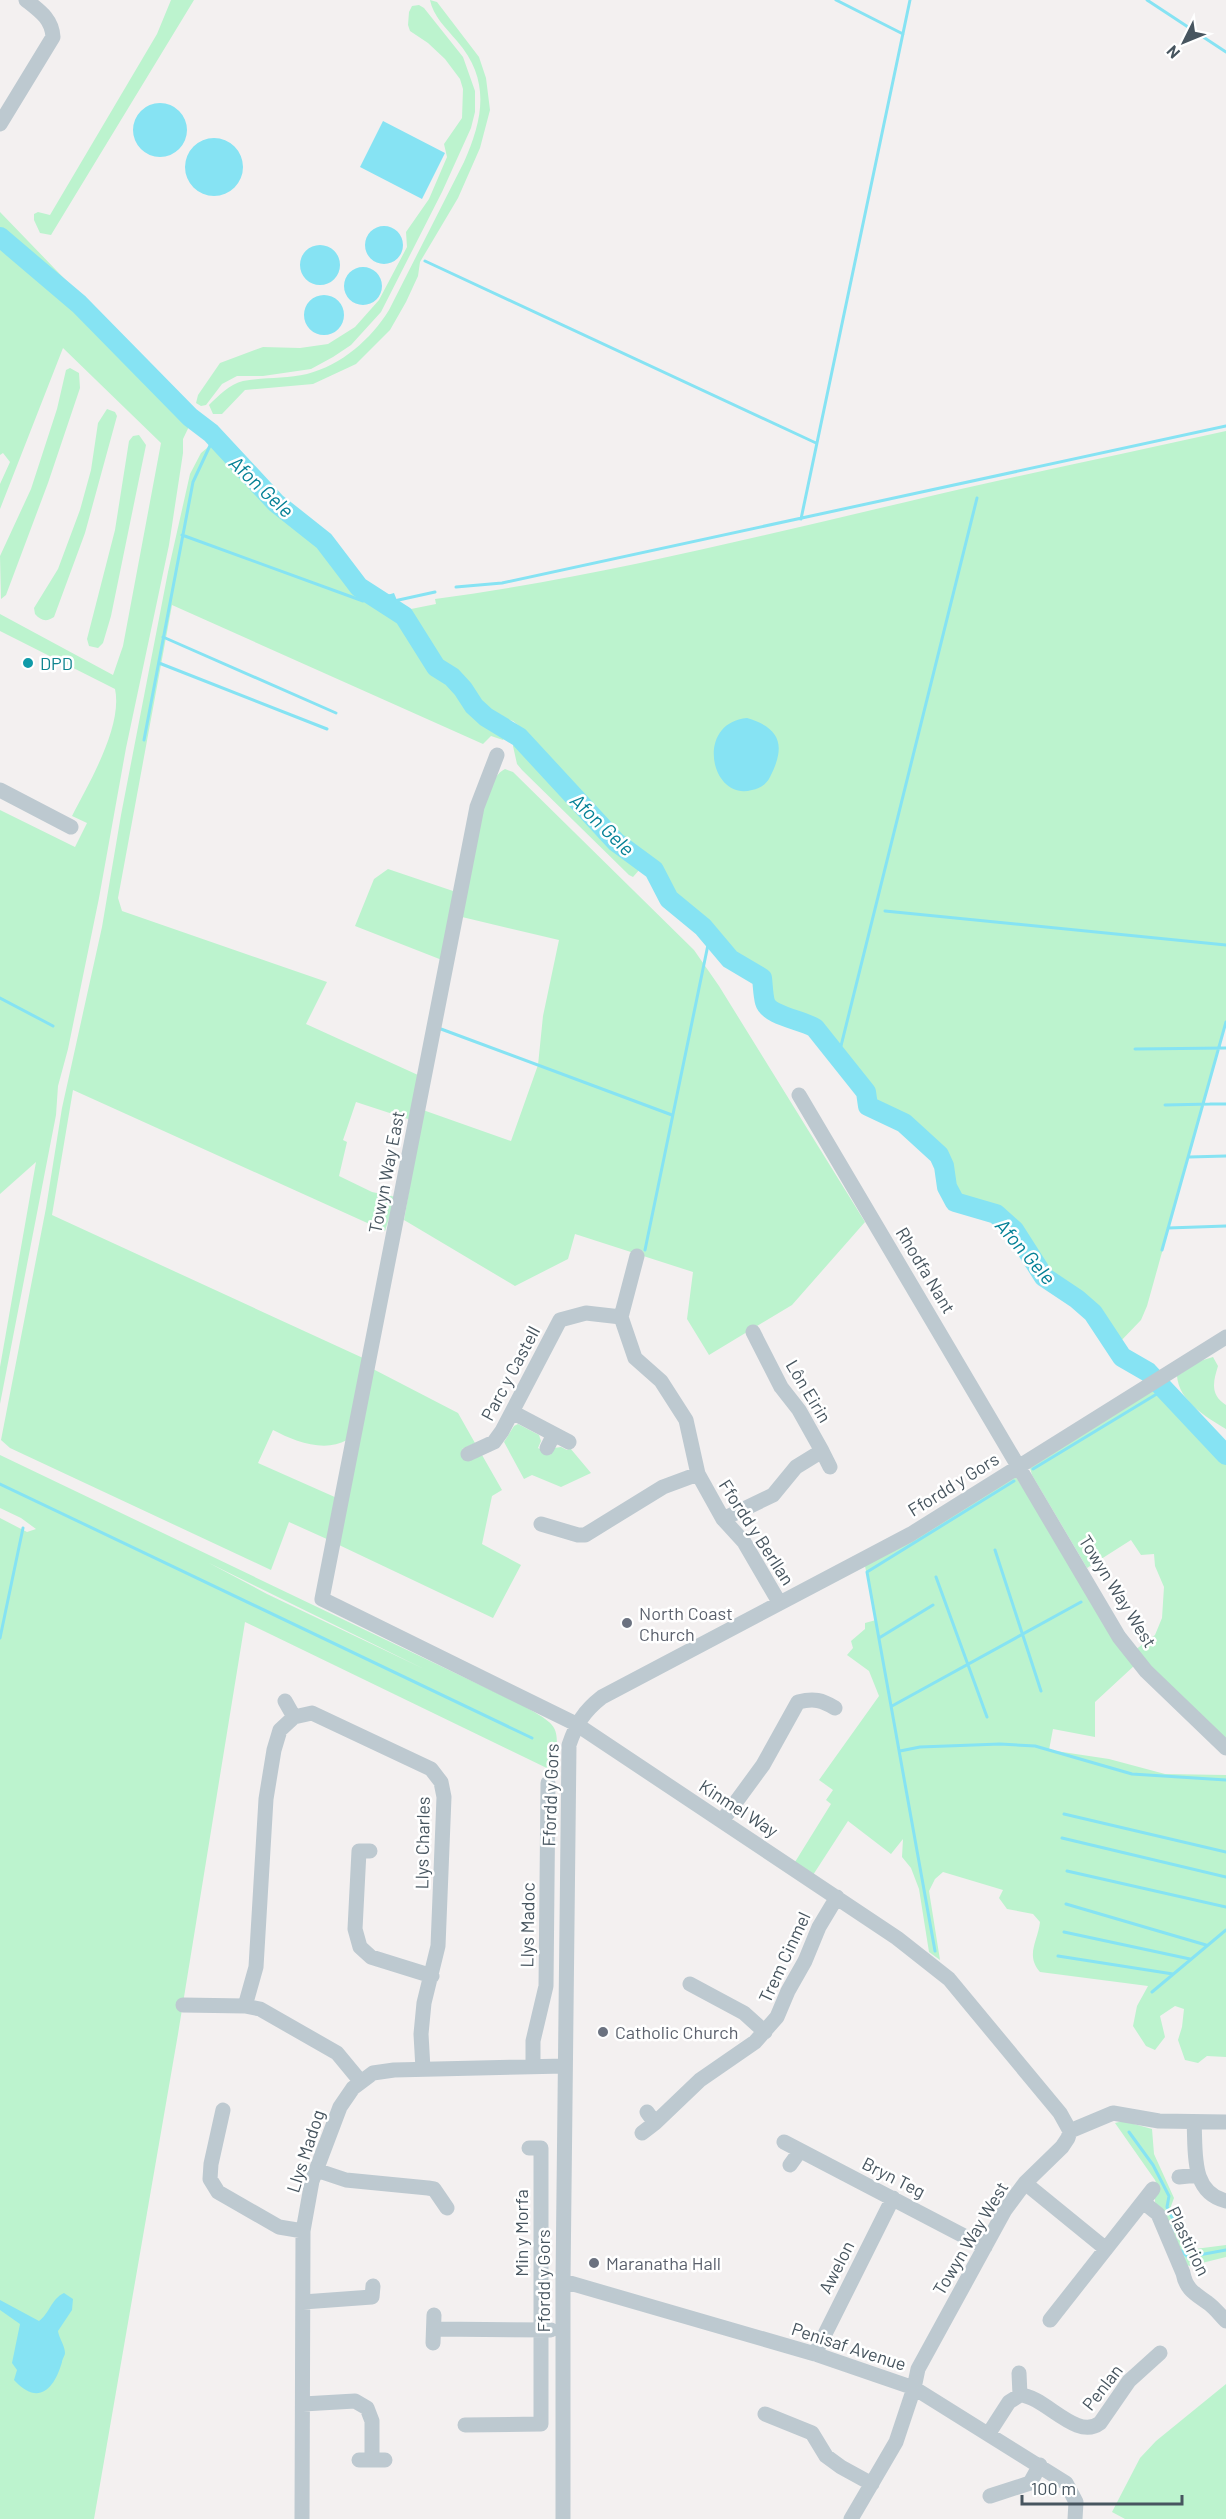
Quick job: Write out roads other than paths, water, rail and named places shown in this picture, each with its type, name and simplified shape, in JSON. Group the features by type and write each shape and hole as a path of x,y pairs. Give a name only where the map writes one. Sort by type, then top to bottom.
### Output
{"street":[{"path":"0,124 53,37 52,26 45,15 26,0"},
{"name":"Towyn Way East","path":"322,1599 477,807 496,755"},
{"path":"0,789 71,827"},
{"name":"Rhodfa Nant","path":"799,1095 1019,1465"},
{"path":"621,1317 637,1256"},
{"name":"Parc y Castell","path":"468,1454 494,1442 560,1320 586,1313 621,1317"},
{"name":"Ffordd y Berllan","path":"621,1317 635,1358 661,1381 686,1420 698,1474 723,1519 744,1542 779,1602"},
{"name":"Lôn Eirin","path":"753,1332 768,1347 781,1387 799,1410 830,1467"},
{"name":"Ffordd y Gors","path":"563,2519 568,1745 576,1724 587,1709 602,1697 911,1534 1226,1337"},
{"path":"512,1412 569,1442"},
{"path":"547,1448 554,1434"},
{"name":"Lôn Eirin","path":"723,1519 773,1495 796,1467 822,1451"},
{"name":"Towyn Way West","path":"1019,1465 1119,1637 1146,1671 1226,1749"},
{"path":"542,1524 561,1523 578,1535 585,1535 663,1487 698,1474"},
{"name":"Kinmel Way","path":"322,1599 576,1724 897,1938 949,1978 1060,2113 1070,2131"},
{"path":"722,1821 763,1765 798,1702 813,1699 824,1701 835,1708"},
{"path":"245,2006 256,1966 266,1799 274,1750 280,1730 294,1717 285,1701"},
{"name":"Llys Charles","path":"294,1717 312,1713 431,1769 441,1782 444,1797 438,1946 424,2002 421,2034 423,2069"},
{"name":"Llys Madoc","path":"533,2067 533,2041 546,1986 548,1783"},
{"path":"370,1851 359,1851 355,1929 360,1947 371,1957 432,1976"},
{"name":"Trem Cinmel","path":"642,2133 651,2117 755,2042 777,2018 819,1927 837,1897"},
{"name":"Trem Cinmel","path":"695,1993 744,2013 765,2032"},
{"path":"183,2005 245,2006 260,2009 337,2053 361,2082"},
{"name":"Llys Madog","path":"302,2519 303,2231 312,2181 340,2107 353,2088 373,2073 423,2069 565,2066"},
{"path":"223,2110 210,2179 218,2192 279,2228 303,2231"},
{"path":"1070,2131 1113,2113 1159,2121 1226,2122"},
{"path":"1194,2122 1198,2175 1204,2188 1214,2198 1226,2200"},
{"name":"Towyn Way West","path":"851,2519 896,2442 918,2369 1005,2210 1025,2183 1062,2147 1070,2131"},
{"name":"Bryn Teg","path":"784,2142 985,2247"},
{"name":"Min y Morfa","path":"465,2425 541,2424 541,2148 530,2148"},
{"path":"790,2165 800,2151"},
{"path":"316,2170 346,2180 431,2182 447,2208"},
{"path":"1179,2177 1198,2175"},
{"path":"1025,2183 1106,2249"},
{"name":"Plastirion","path":"1050,2320 1154,2189"},
{"name":"Awelon","path":"815,2354 893,2198"},
{"name":"Plastirion","path":"1143,2202 1158,2214 1184,2273 1184,2281 1194,2295 1209,2303 1226,2321"},
{"name":"Penisaf Avenue","path":"563,2280 815,2354 914,2388 1066,2483 1076,2502 1075,2519"},
{"path":"303,2302 372,2297 373,2286"},
{"path":"1048,2296 1060,2306"},
{"path":"434,2329 563,2330"},
{"name":"Penlan","path":"1020,2395 1030,2398 1081,2427 1094,2427 1100,2423 1129,2381 1160,2353"},
{"path":"989,2433 1009,2402 1020,2395 1019,2373"},
{"path":"303,2404 355,2401 367,2408 372,2421 372,2460"},
{"path":"765,2414 812,2433 826,2456 872,2484"},
{"path":"990,2496 1030,2483 1040,2465"}],"water":[{"path":"155,103 165,103 175,107 183,115 187,130 183,145 175,153 165,157 155,157 145,153 137,145 133,135 133,125 137,115 145,107"},
{"path":"383,121 445,153 422,199 360,167"},
{"path":"208,138 220,138 235,146 243,161 243,173 235,188 220,196 208,196 193,188 185,173 185,161 193,146"},
{"path":"384,226 398,231 403,245 398,259 384,264 370,259 365,245 370,231"},
{"path":"320,245 334,251 340,265 334,279 320,285 306,279 300,265 306,251"},
{"path":"363,267 377,272 382,286 377,300 363,305 349,300 344,286 349,272"},
{"path":"324,295 338,301 344,315 338,329 324,335 310,329 304,315 310,301"},
{"path":"342,566 359,585 371,593 385,595 394,593 398,603 390,607 404,616 421,644 403,619 364,598 352,586"},
{"path":"747,718 767,727 773,733 779,747 778,756 765,784 752,790 738,791 726,785 718,774 714,760 714,746 720,733 730,723"},
{"path":"64,2293 73,2299 72,2310 58,2331 65,2355 50,2387 38,2393 30,2392 14,2380 17,2370 12,2363 20,2324 0,2310 0,2300 39,2321 56,2299"}],"waterway":[{"path":"836,0 903,34"},
{"path":"801,519 910,0"},
{"path":"1147,0 1226,52"},
{"name":"Afon Gele","path":"0,237 79,304 190,417 211,433 276,503 324,541 359,587 404,616 436,667 452,677 474,706 486,717 519,737 616,842 654,870 669,899 703,927 730,959 762,978 764,999 768,1007 779,1014 815,1028 866,1092 868,1106 904,1123 939,1155 944,1166 947,1187 955,1202 996,1214 1014,1230 1044,1277 1077,1299 1093,1313 1122,1357 1148,1372 1226,1455"},
{"path":"425,261 816,443"},
{"path":"456,587 502,583 1226,426"},
{"path":"144,740 193,482 214,437"},
{"path":"838,1058 977,498"},
{"path":"182,535 363,601"},
{"path":"394,601 435,592"},
{"path":"163,637 336,713"},
{"path":"159,663 327,729"},
{"path":"885,911 1226,945"},
{"path":"645,1250 710,935"},
{"path":"0,998 53,1026"},
{"path":"1162,1250 1226,1022"},
{"path":"441,1029 672,1115"},
{"path":"1135,1049 1226,1048"},
{"path":"1210,1104 1226,1104"},
{"path":"1165,1105 1211,1104"},
{"path":"1189,1157 1226,1156"},
{"path":"1168,1228 1226,1226"},
{"path":"1033,1469 1165,1389"},
{"path":"935,1951 867,1572 1014,1481"},
{"path":"0,1484 532,1738"},
{"path":"0,1638 23,1528"},
{"path":"995,1550 1041,1691"},
{"path":"936,1577 987,1717"},
{"path":"892,1706 1081,1602"},
{"path":"879,1638 933,1605"},
{"path":"900,1751 920,1747 1000,1744 1035,1746 1132,1774 1226,1780"},
{"path":"1064,1814 1226,1852"},
{"path":"1062,1838 1226,1877"},
{"path":"1067,1871 1226,1907"},
{"path":"1066,1904 1206,1945"},
{"path":"1152,1992 1226,1930"},
{"path":"1064,1932 1190,1959"},
{"path":"1058,1956 1173,1974"},
{"path":"1129,2132 1153,2165 1169,2196 1167,2207 1173,2219 1173,2230"},
{"path":"1180,2250 1188,2257 1226,2250"}],"place":[{"name":"DPD","path":"28,663"},
{"name":"North Coast Church","path":"627,1623"},
{"name":"Catholic Church","path":"603,2032"},
{"name":"Maranatha Hall","path":"594,2263"}]}
